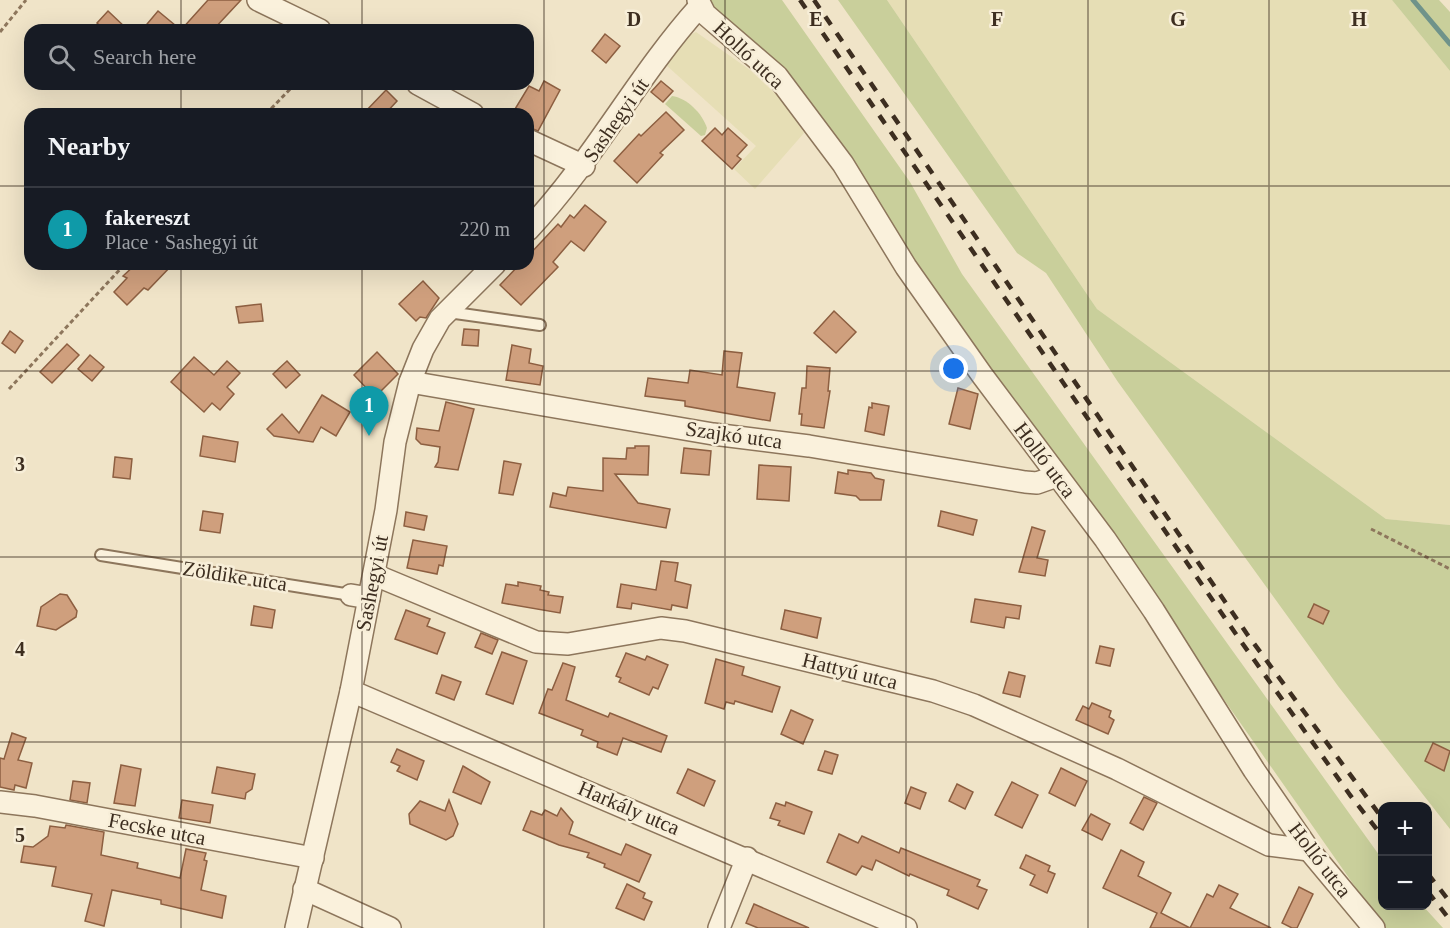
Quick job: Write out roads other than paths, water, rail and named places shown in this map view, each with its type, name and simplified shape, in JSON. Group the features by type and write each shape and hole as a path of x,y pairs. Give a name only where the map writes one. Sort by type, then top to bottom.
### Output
{"street":[{"path":"258,0 308,24"},
{"name":"Sashegyi út","path":"534,223 584,166 699,3"},
{"name":"Holló utca","path":"699,3 705,14 777,76 843,164 906,267 1154,611 1254,770 1309,850 1374,928"},
{"path":"429,90 462,108"},
{"path":"534,143 584,166"},
{"name":"Sashegyi út","path":"296,928 351,691 360,597 375,575 395,442 410,382 423,349 447,312 489,270"},
{"name":"Szajkó utca","path":"410,382 713,434 809,446 1025,482 1037,483 1057,476"},
{"name":"Hattyú utca","path":"375,575 536,642 568,644 660,628 685,631 933,691 974,705 1117,770 1269,845 1309,850"},
{"name":"Harkály utca","path":"351,691 747,858 906,928"},
{"name":"Fecske utca","path":"0,802 35,806 314,858"},
{"path":"719,928 747,858"},
{"path":"304,889 390,928"}],"lane":[{"path":"447,312 540,325"},
{"name":"Zöldike utca","path":"101,555 360,597"}],"waterway":[{"path":"1413,0 1450,44"}],"railway":[{"path":"800,0 1240,640 1378,831"},
{"path":"814,0 1247,634 1378,813"},
{"path":"1432,879 1450,902"},
{"path":"1432,897 1450,920"}],"place":[{"name":"fakereszt","path":"369,436"}]}
